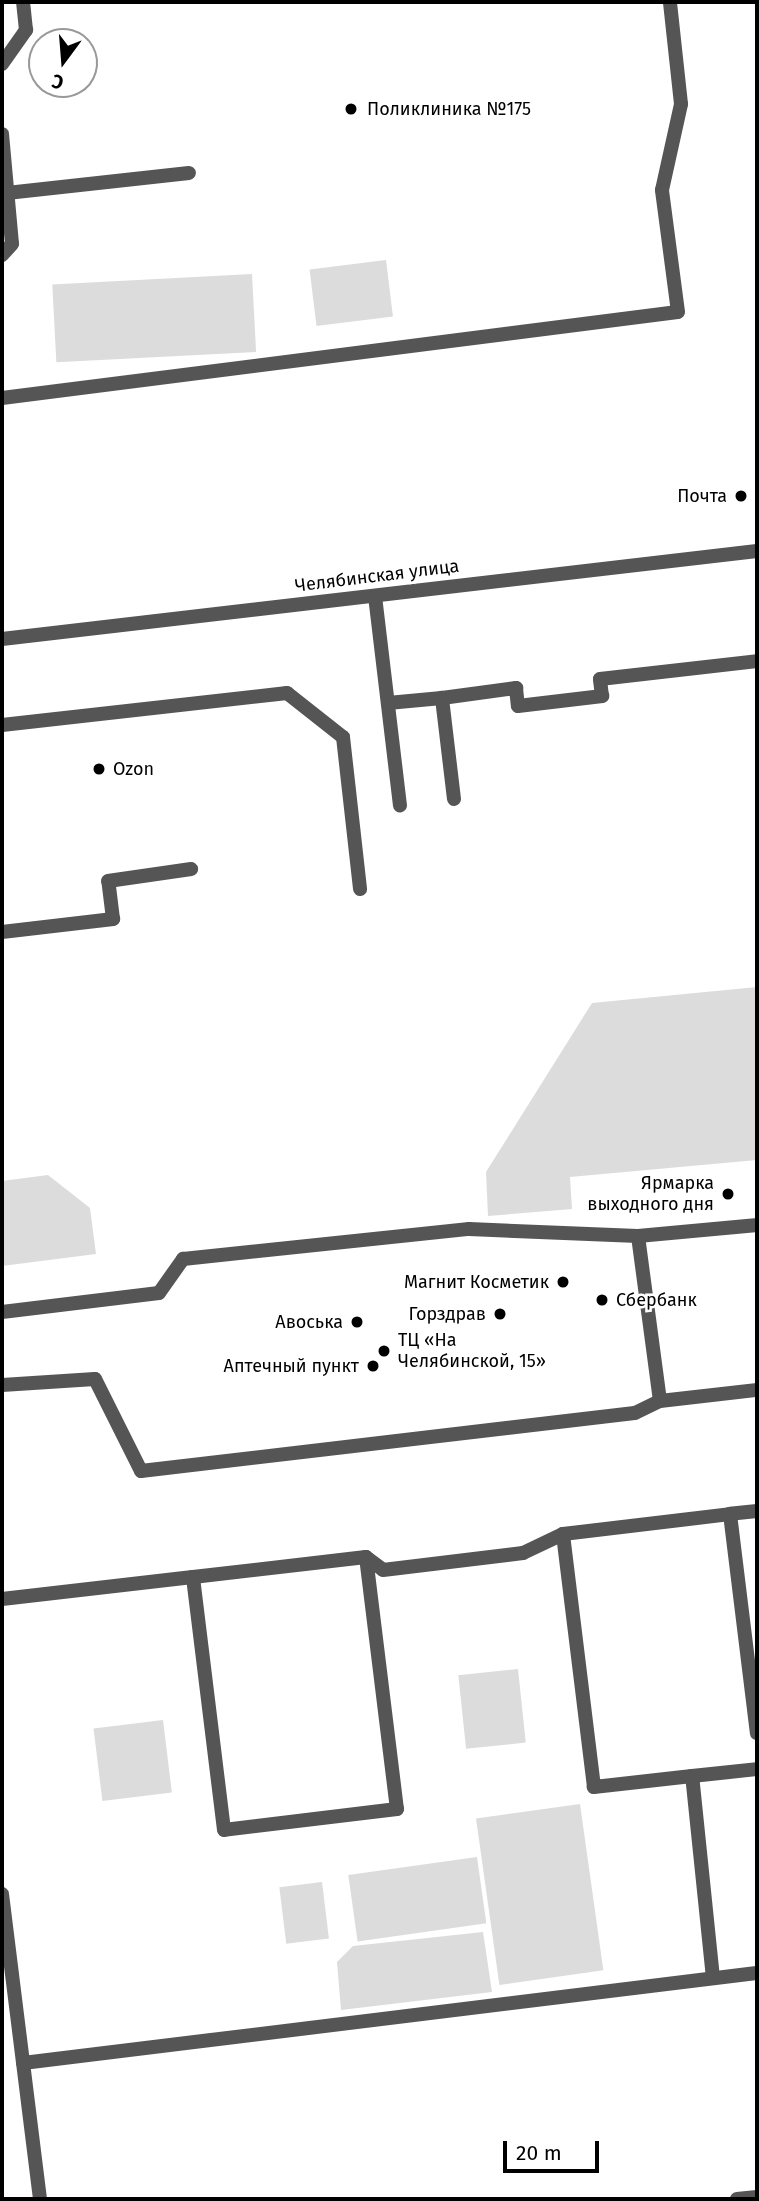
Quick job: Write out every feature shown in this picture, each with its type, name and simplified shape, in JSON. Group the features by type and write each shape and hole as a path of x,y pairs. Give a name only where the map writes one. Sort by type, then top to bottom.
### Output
{"street":[{"path":"2,64 26,30 23,2"},
{"path":"2,398 678,312 662,190 681,104 670,2"},
{"path":"2,134 12,244 2,255"},
{"path":"7,193 189,173"},
{"name":"Челябинская улица","path":"2,639 757,551"},
{"path":"375,596 400,806"},
{"path":"388,703 516,688 518,706 602,696 600,679 757,661"},
{"path":"2,725 287,693 343,737 360,889"},
{"path":"442,698 454,799"},
{"path":"2,932 113,919 108,881 191,869"},
{"path":"2,1312 159,1293 183,1259 469,1229 638,1236 757,1225"},
{"path":"638,1236 660,1401"},
{"path":"2,1385 95,1379 141,1471 635,1413 660,1401 757,1390"},
{"path":"2,1599 366,1557 383,1570 523,1553 563,1534 757,1511"},
{"path":"730,1514 757,1733"},
{"path":"563,1534 594,1787 757,1769"},
{"path":"193,1577 223,1830 397,1809 366,1557"},
{"path":"692,1776 713,1978"},
{"path":"2,1894 40,2199"},
{"path":"23,2063 757,1973"},
{"path":"737,2199 757,2197"}],"shaded area":[{"path":"386,260 393,317 317,326 310,269"},
{"path":"252,274 256,352 56,362 52,284"},
{"path":"757,987 757,1160 570,1177 572,1209 488,1216 486,1172 592,1003"},
{"path":"48,1175 90,1208 96,1254 2,1266 2,1181"},
{"path":"518,1669 526,1743 466,1749 458,1675"},
{"path":"163,1720 172,1792 102,1801 94,1729"},
{"path":"580,1804 603,1970 499,1985 476,1819"},
{"path":"477,1857 486,1923 358,1941 348,1875"},
{"path":"322,1882 329,1939 286,1944 279,1887"},
{"path":"483,1932 492,1992 341,2010 337,1962 353,1946"}],"place":[{"name":"Поликлиника №175","path":"351,109"},
{"name":"Почта","path":"741,496"},
{"name":"Ozon","path":"99,769"},
{"name":"Ярмарка выходного дня","path":"728,1194"},
{"name":"Магнит Косметик","path":"563,1282"},
{"name":"Сбербанк","path":"602,1300"},
{"name":"Горздрав","path":"500,1314"},
{"name":"Авоська","path":"357,1322"},
{"name":"ТЦ «На Челябинской, 15»","path":"384,1351"},
{"name":"Аптечный пункт","path":"373,1366"}]}
